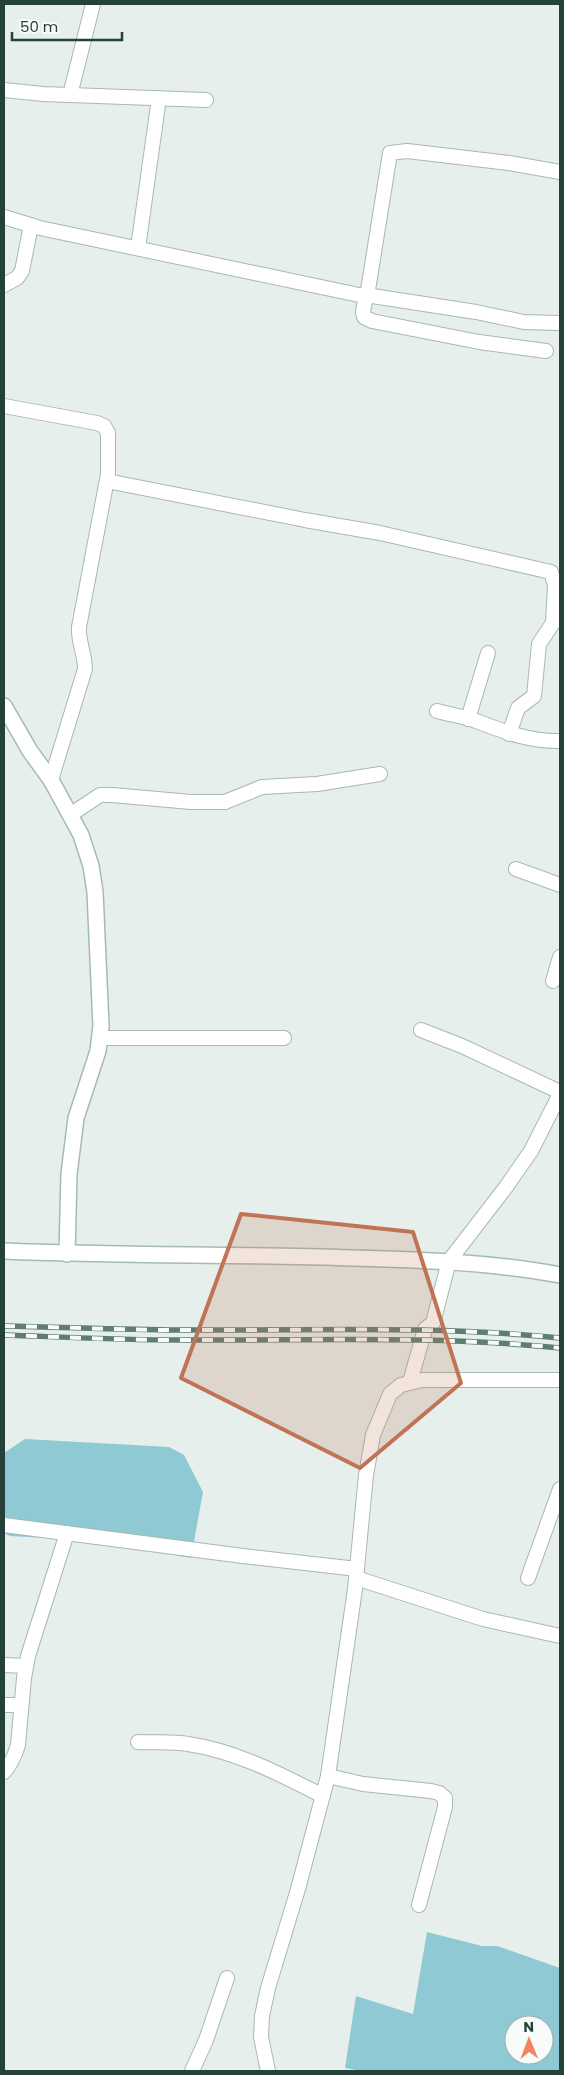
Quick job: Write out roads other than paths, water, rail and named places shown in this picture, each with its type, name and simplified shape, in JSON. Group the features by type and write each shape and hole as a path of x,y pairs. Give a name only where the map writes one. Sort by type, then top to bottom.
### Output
{"street":[{"path":"70,95 93,4"},
{"path":"4,90 70,95 206,100"},
{"path":"138,248 160,98"},
{"path":"546,351 479,342 372,321 364,317 363,312 390,153 407,151 509,163 560,172"},
{"path":"4,217 31,225 359,295 366,294 476,312 524,322 559,323"},
{"path":"4,285 17,278 22,271 31,225"},
{"path":"4,406 104,426 108,433 107,481 78,637 85,660 85,669 51,780"},
{"path":"107,481 380,533 551,572 555,584 553,624 539,644 534,696 518,708 509,734"},
{"path":"468,718 488,653"},
{"path":"4,706 30,751 51,780 81,835 91,866 93,883 101,993 100,1038 98,1051 76,1118 69,1174 67,1254"},
{"path":"437,711 468,718 509,734 536,740 560,741"},
{"path":"70,815 100,795 191,802 225,802 262,787 318,784 380,774"},
{"path":"516,869 560,885"},
{"path":"554,981 560,958"},
{"path":"410,1382 426,1330 434,1323 449,1262 531,1151 550,1118 560,1093 462,1046 421,1030"},
{"path":"100,1038 284,1038"},
{"path":"4,1251 67,1254 242,1255 449,1262 536,1270 560,1275"},
{"path":"268,2071 261,2037 262,2016 268,1988 298,1889 328,1776 356,1574 366,1475 373,1435 390,1394 401,1385 422,1380 560,1380"},
{"path":"528,1578 560,1489"},
{"path":"4,1525 243,1556 356,1574 483,1619 560,1636"},
{"path":"4,1772 15,1755 26,1666 67,1533"},
{"path":"4,1664 26,1666"},
{"path":"4,1705 21,1705"},
{"path":"138,1742 187,1743 211,1748 267,1768 322,1796"},
{"path":"328,1776 363,1784 431,1791 439,1793 445,1798 445,1807 420,1905"},
{"path":"192,2071 206,2040 228,1978"}],"water":[{"path":"25,1439 169,1447 184,1455 203,1492 191,1558 101,1541 10,1536 4,1533 4,1453"},
{"path":"427,1932 482,1946 497,1946 560,1968 560,2071 362,2071 345,2068 356,1996 413,2014"}],"railway":[{"path":"4,1326 156,1330 465,1331 560,1338"},
{"path":"4,1335 156,1340 465,1341 560,1348"}]}
